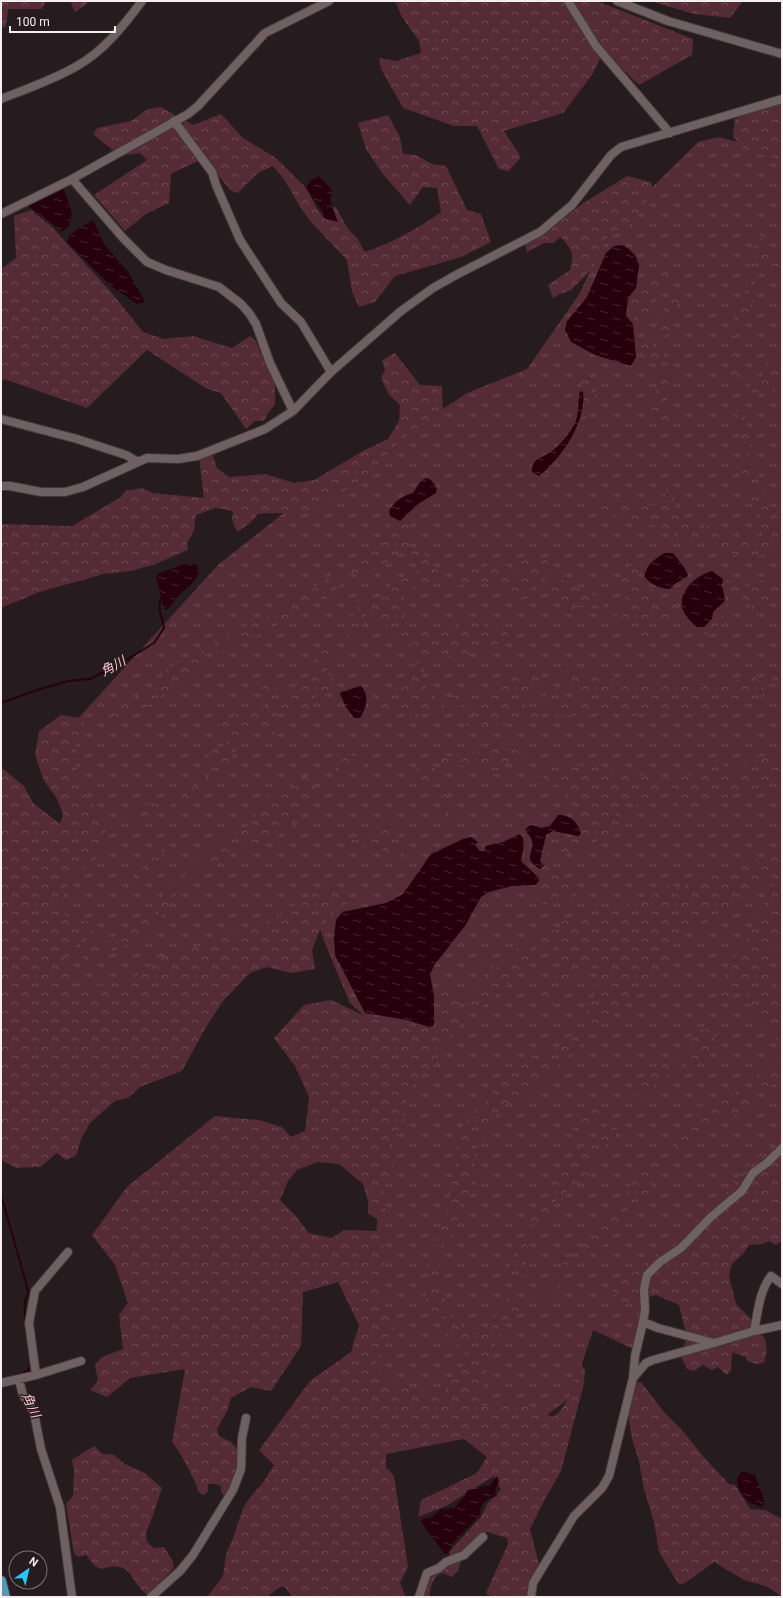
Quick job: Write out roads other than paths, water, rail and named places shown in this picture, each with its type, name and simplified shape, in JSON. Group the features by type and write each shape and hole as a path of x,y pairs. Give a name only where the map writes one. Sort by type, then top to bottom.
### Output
{"main road":[{"path":"1,1581 5,1597"}],"street":[{"path":"1,99 66,72 89,58 120,30 142,1"},
{"path":"1,214 72,178 174,122 198,106 265,33 329,1"},
{"path":"568,1 596,46 670,133"},
{"path":"617,1 668,21 782,54"},
{"path":"1,486 10,486 41,492 65,492 83,487 138,462 154,458 178,459 197,456 265,429 293,410 331,372 401,311 433,288 540,232 572,205 611,154 622,147 782,99"},
{"path":"174,122 212,172 216,185 240,240 281,303 301,322 331,372"},
{"path":"72,178 122,238 147,262 166,270 219,287 241,304 256,324 270,363 293,410"},
{"path":"1,419 126,455 138,462"},
{"path":"531,1597 533,1583 574,1516 602,1488 607,1480 632,1378 635,1356 643,1322 645,1310 644,1289 647,1275 660,1262 681,1248 718,1210 742,1191 753,1173 768,1162 782,1148"},
{"path":"36,1375 29,1323 35,1291 68,1252"},
{"path":"754,1331 763,1290 766,1283 771,1276 782,1284"},
{"path":"643,1322 658,1328 714,1343"},
{"path":"632,1378 646,1363 653,1360 754,1331 782,1326"},
{"path":"1,1383 19,1380 81,1361"},
{"path":"19,1380 23,1395 34,1413 41,1449 60,1507 72,1597"},
{"path":"151,1597 180,1571 193,1555 233,1490 241,1469 242,1438 246,1418"},
{"path":"418,1597 427,1573 439,1568 446,1562 464,1555 483,1537"}],"water":[{"path":"319,176 332,190 330,201 338,222 325,219 322,211 306,188 310,181"},
{"path":"64,189 72,213 69,226 61,232 42,215 28,206"},
{"path":"93,220 104,244 129,273 145,302 137,304 111,286 67,242 70,234"},
{"path":"622,245 635,255 639,265 636,288 628,298 626,316 633,324 636,357 631,366 595,355 571,342 565,330 567,321 587,297 606,253 614,246"},
{"path":"580,391 583,392 583,403 577,427 564,450 539,476 532,472 533,464 538,459 555,449 572,428 577,417"},
{"path":"427,478 431,480 437,488 436,493 418,504 400,521 390,516 389,511 394,504 402,497 413,493 421,482"},
{"path":"664,553 673,553 684,567 688,576 670,589 656,586 644,576 649,565"},
{"path":"188,563 197,565 198,574 196,579 179,595 167,610 164,609 156,577 159,573"},
{"path":"712,571 723,579 722,585 725,599 724,602 713,612 712,619 704,627 697,627 684,613 682,607 683,595 690,584 706,573"},
{"path":"361,686 364,690 366,702 360,718 354,718 346,707 340,694 341,692"},
{"path":"558,815 566,816 573,820 578,826 581,834 578,836 553,831 546,835 540,861 544,866 540,869 531,862 530,855 532,841 525,829 531,825 541,828 550,826"},
{"path":"520,834 524,843 521,861 540,879 536,885 512,886 489,892 481,897 465,926 435,964 430,974 434,997 434,1025 429,1027 407,1020 365,1013 335,955 334,938 336,920 342,912 386,903 403,894 431,854 463,839 471,837 478,842 475,845 480,851 485,851 485,846 503,842"},
{"path":"742,1471 755,1475 765,1503 762,1507 744,1498 737,1479"},
{"path":"497,1476 499,1482 495,1492 497,1496 484,1502 480,1515 453,1543 448,1554 444,1553 421,1522 423,1519 432,1517 441,1509 455,1508 468,1490 490,1485"}],"waterway":[{"name":"角川","path":"1,703 40,689 69,681 90,679 118,665 154,643 164,628 159,608 162,596"},
{"name":"角川","path":"1,1195 28,1290 25,1302 25,1323 28,1344"},
{"name":"角川","path":"21,1377 20,1375 28,1370 31,1364"},
{"name":"角川","path":"56,1482 63,1503"},
{"name":"角川","path":"66,1519 68,1538"}]}
